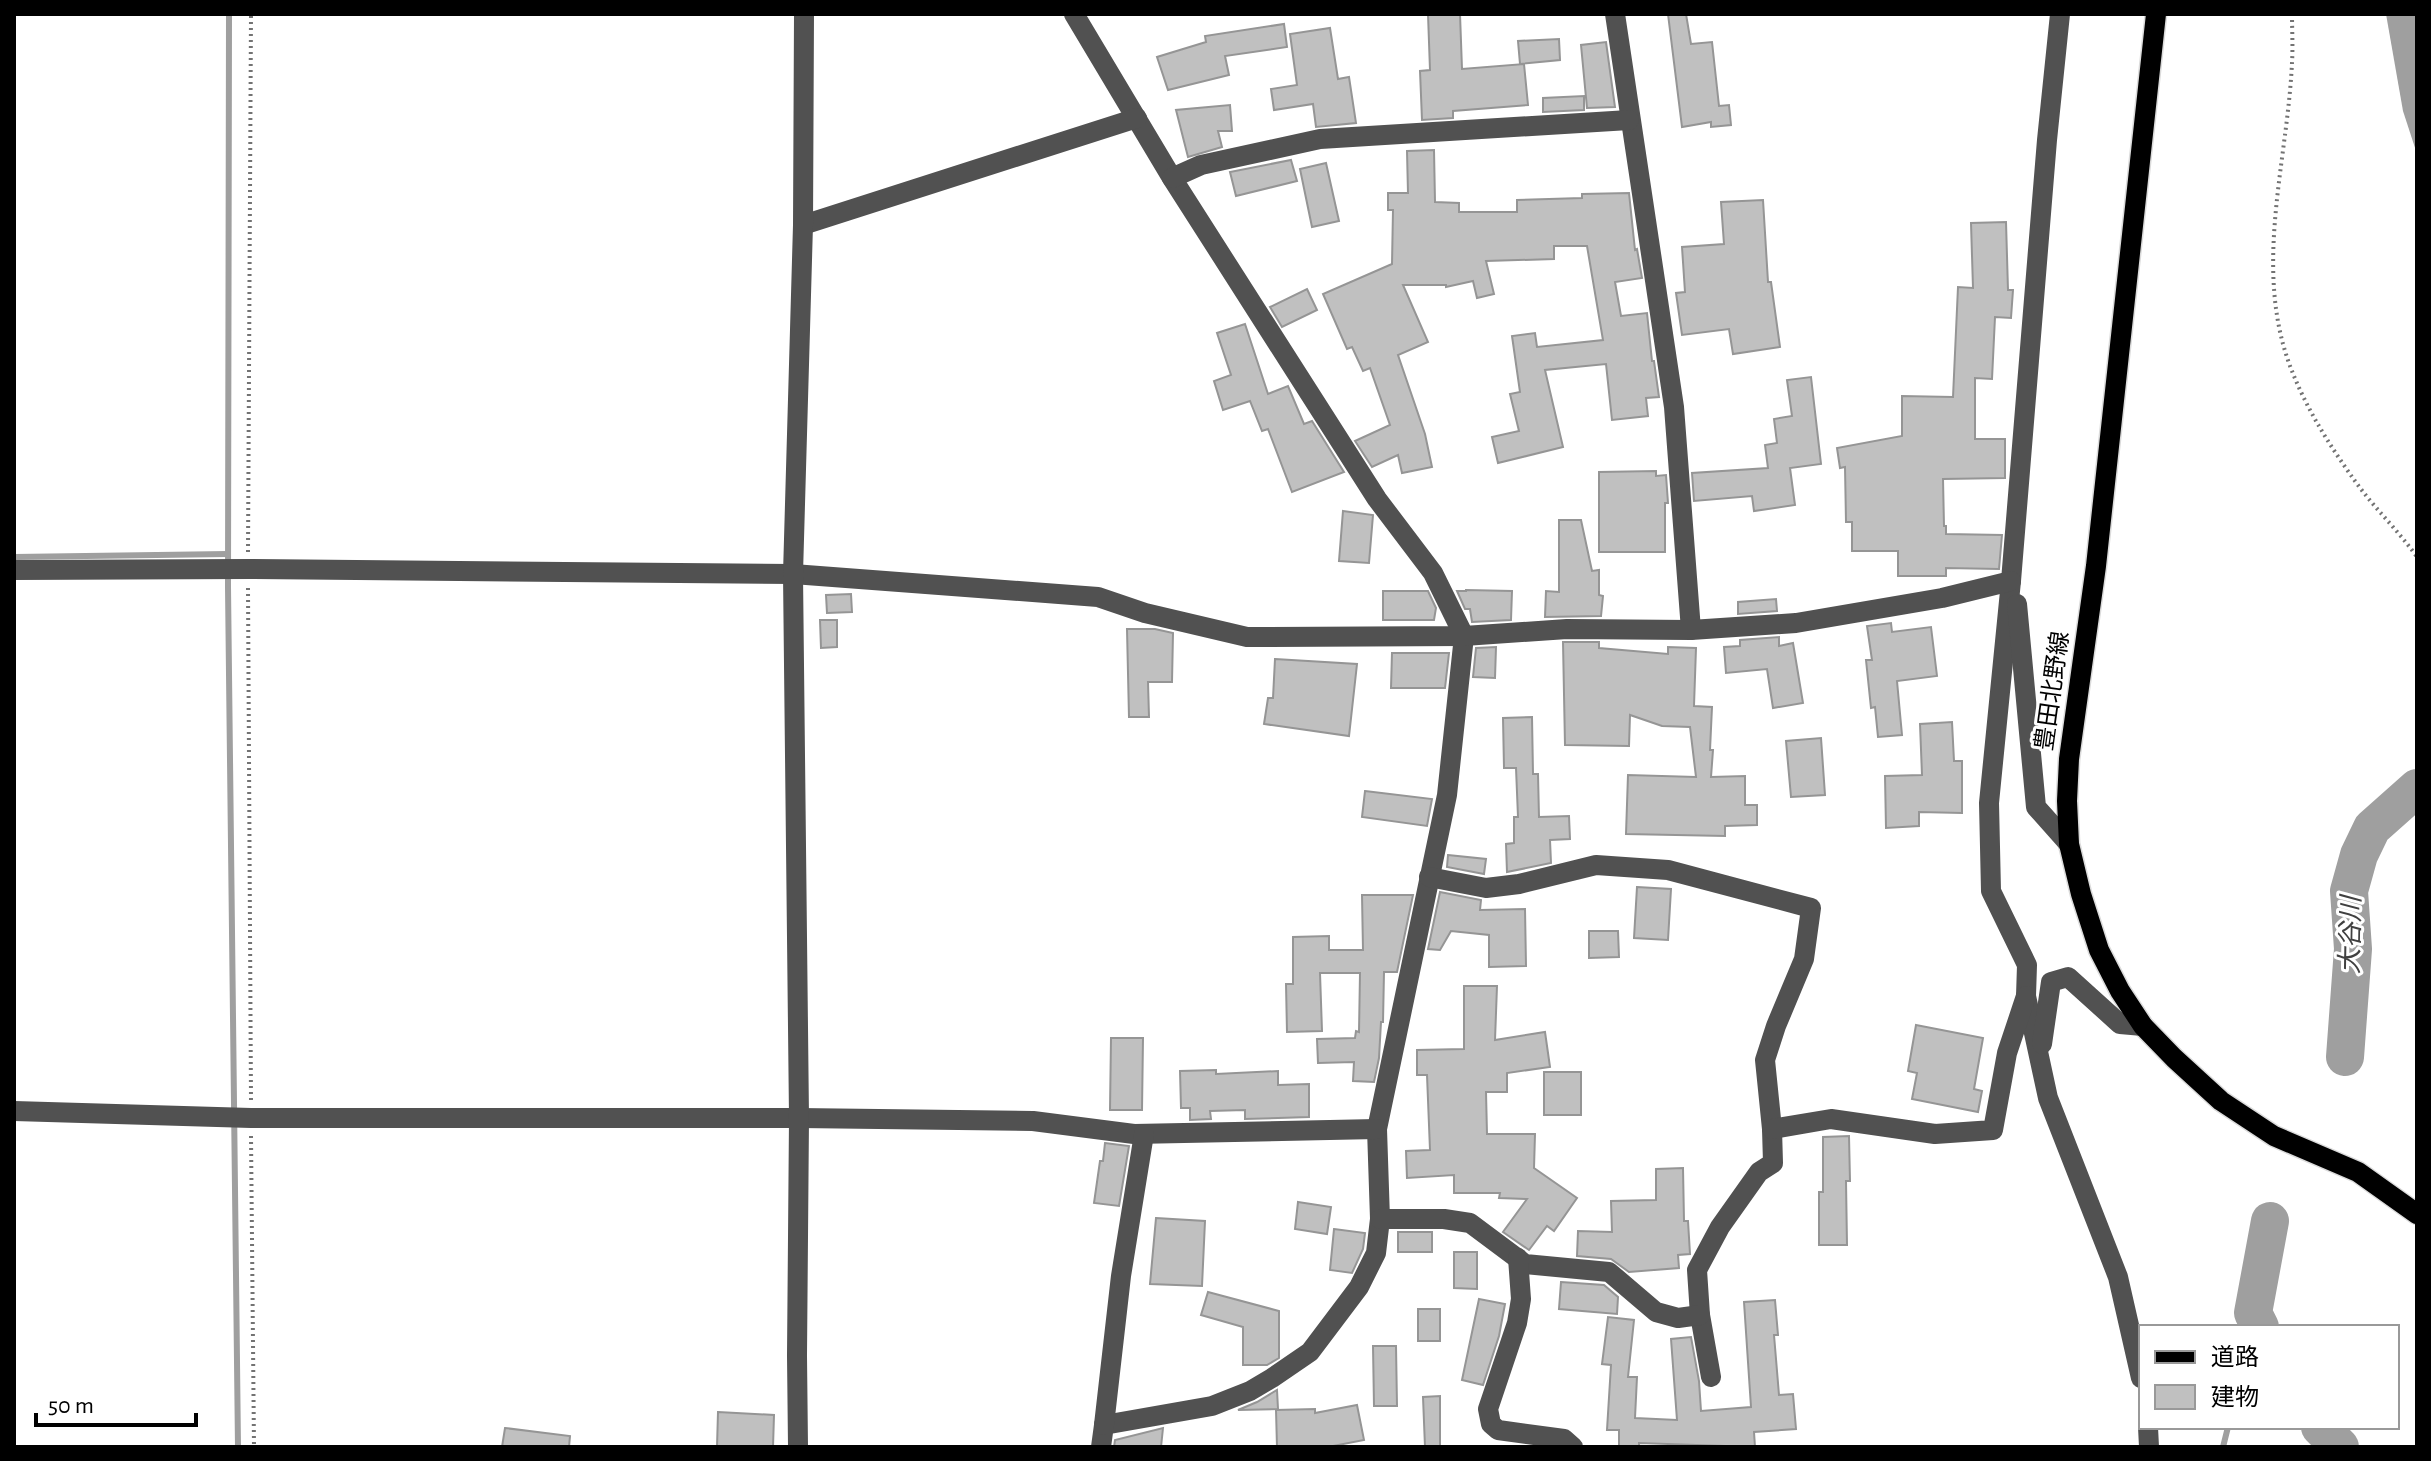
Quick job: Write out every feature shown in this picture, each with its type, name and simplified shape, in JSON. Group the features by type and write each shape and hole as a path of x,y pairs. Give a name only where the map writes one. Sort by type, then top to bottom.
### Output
{"main road":[{"name":"豊田北野線","path":"2156,14 2096,566 2069,759 2069,844 2099,950 2143,1026 2221,1101 2274,1136 2358,1172 2417,1214"}],"street":[{"path":"798,1447 799,1118 793,574 803,225 804,14"},
{"path":"1074,14 1172,178 1377,499 1433,573 1464,636 1447,795 1377,1129 1380,1219 1376,1253 1359,1287 1310,1352 1250,1391 1212,1406 1104,1425"},
{"path":"1615,14 1674,407 1691,630"},
{"path":"2060,14 1989,803 1991,891 2027,965 2026,996 2048,1098 2118,1277 2139,1369"},
{"path":"803,225 1137,118"},
{"path":"1172,178 1201,165 1320,139 1629,120"},
{"path":"14,570 793,574 1098,597 1145,613 1247,637 1464,636 1567,629 1691,630 1812,620 1942,598 2011,581"},
{"path":"2011,581 2019,612 2036,807 2069,844"},
{"path":"1429,877 1486,888 1519,884 1596,865 1668,870 1811,908 1804,959 1765,1060 1773,1163 1759,1172 1720,1227 1697,1270 1700,1315 1711,1377"},
{"path":"2039,1060 2051,982 2068,977 2120,1024 2143,1026"},
{"path":"1772,1129 1831,1119 1935,1134 1993,1130 2007,1053 2026,996"},
{"path":"14,1111 251,1118 1033,1121 1144,1134 1377,1129"},
{"path":"1101,1447 1121,1276 1144,1134"},
{"path":"1380,1219 1444,1219 1470,1223 1525,1264 1609,1272 1656,1312 1678,1318 1700,1315"},
{"path":"1518,1258 1521,1299 1517,1323 1488,1409 1491,1424 1498,1430 1564,1439 1573,1447"}],"path":[{"path":"251,14 248,569 254,1447"},
{"path":"2292,14 2292,64 2274,222 2273,274 2279,326 2293,374 2315,419 2356,483 2417,557"}],"shaded area":[{"path":"2386,14 2417,14 2417,154 2403,111"}],"building":[{"path":"1428,14 1460,14 1462,69 1524,64 1528,105 1453,111 1453,118 1422,120 1420,71 1430,70"},
{"path":"1668,14 1686,14 1691,44 1712,42 1719,106 1729,105 1731,125 1711,127 1711,122 1682,127"},
{"path":"1284,24 1287,47 1225,56 1229,75 1168,90 1157,57 1206,42 1205,36"},
{"path":"1330,28 1338,79 1349,77 1356,123 1316,127 1313,104 1274,110 1271,89 1297,85 1290,34"},
{"path":"1559,39 1560,60 1520,64 1518,41"},
{"path":"1606,42 1615,107 1587,108 1581,45"},
{"path":"1584,96 1584,110 1543,112 1543,98"},
{"path":"1230,105 1232,131 1218,131 1222,147 1188,157 1176,110"},
{"path":"1434,150 1435,202 1459,203 1459,212 1517,212 1517,200 1629,193 1635,250 1642,278 1615,282 1621,316 1647,313 1659,397 1646,398 1648,416 1612,420 1606,364 1545,370 1563,447 1498,463 1492,437 1519,431 1510,394 1520,392 1512,336 1535,333 1537,347 1603,340 1587,246 1554,246 1554,259 1486,261 1494,294 1477,298 1473,281 1446,287 1403,285 1428,342 1398,355 1425,434 1432,467 1402,473 1398,455 1372,467 1355,441 1390,425 1370,368 1363,371 1352,347 1347,349 1323,294 1392,264 1393,210 1388,210 1388,193 1408,193 1407,151"},
{"path":"1291,160 1297,181 1236,196 1230,172"},
{"path":"1326,163 1339,221 1312,227 1300,169"},
{"path":"1763,200 1768,282 1771,282 1780,347 1733,354 1729,329 1682,335 1676,293 1685,292 1682,247 1724,244 1721,202"},
{"path":"2006,222 2008,290 2013,290 2011,318 1995,317 1992,379 1975,378 1975,439 2005,439 2005,478 1943,479 1946,534 2002,535 1999,569 1946,568 1946,576 1898,576 1898,551 1852,551 1852,522 1846,522 1845,467 1840,468 1837,448 1902,436 1902,396 1953,397 1958,287 1973,288 1971,223"},
{"path":"1307,289 1317,310 1282,327 1270,307"},
{"path":"1245,324 1268,394 1288,386 1304,424 1312,421 1344,472 1292,492 1268,429 1262,431 1250,401 1223,410 1214,381 1231,375 1217,333"},
{"path":"1811,377 1821,464 1790,468 1795,505 1754,511 1752,496 1694,501 1692,473 1768,468 1765,445 1777,443 1774,419 1792,416 1787,380"},
{"path":"1656,471 1656,476 1666,475 1665,552 1599,552 1599,472"},
{"path":"1343,511 1373,515 1369,563 1339,561"},
{"path":"1559,520 1581,520 1592,571 1599,570 1599,595 1603,596 1601,616 1545,617 1546,591 1559,592"},
{"path":"1383,591 1428,591 1436,608 1434,620 1383,620"},
{"path":"1457,591 1512,591 1511,620 1472,622 1470,609 1465,609"},
{"path":"851,594 852,612 827,613 826,595"},
{"path":"1776,599 1777,611 1738,614 1738,602"},
{"path":"820,620 837,620 837,647 821,648"},
{"path":"1891,623 1892,632 1931,627 1937,676 1897,681 1902,735 1878,737 1875,707 1871,708 1866,660 1872,660 1867,626"},
{"path":"1127,629 1155,629 1173,633 1172,682 1148,682 1149,717 1129,717"},
{"path":"1779,637 1779,646 1793,643 1803,703 1773,708 1767,669 1726,673 1724,647 1740,646 1740,640"},
{"path":"1563,642 1599,642 1599,648 1668,654 1668,647 1696,648 1694,706 1712,707 1711,777 1745,776 1745,805 1757,805 1757,825 1725,826 1725,836 1626,834 1628,775 1696,777 1690,727 1662,726 1630,715 1629,746 1565,745"},
{"path":"1496,647 1495,678 1473,677 1476,648"},
{"path":"1392,653 1449,653 1445,688 1391,688"},
{"path":"1275,659 1357,664 1349,736 1264,724 1268,698 1273,698"},
{"path":"1532,717 1533,774 1538,774 1539,817 1569,816 1570,839 1550,840 1551,863 1507,872 1506,844 1514,843 1514,817 1518,817 1516,768 1504,768 1503,718"},
{"path":"1952,722 1954,761 1962,761 1962,813 1919,812 1919,826 1886,828 1885,776 1922,775 1920,724"},
{"path":"1821,738 1825,795 1791,797 1786,741"},
{"path":"1365,791 1432,799 1427,826 1362,817"},
{"path":"1448,855 1486,859 1484,874 1447,867"},
{"path":"1637,887 1671,889 1668,940 1634,938"},
{"path":"1440,892 1481,900 1480,910 1525,909 1526,966 1489,967 1489,935 1451,931 1440,950 1428,949"},
{"path":"1362,895 1413,895 1397,972 1384,972 1383,1022 1374,1082 1353,1081 1354,1062 1318,1063 1317,1039 1355,1038 1356,1031 1359,1032 1360,973 1320,973 1322,1031 1287,1032 1286,984 1293,984 1293,937 1329,936 1329,950 1363,950"},
{"path":"1589,931 1618,931 1619,957 1589,958"},
{"path":"1464,986 1497,986 1495,1040 1545,1032 1550,1067 1507,1073 1507,1092 1486,1092 1487,1134 1535,1134 1534,1168 1577,1198 1554,1231 1547,1226 1529,1250 1503,1232 1527,1199 1499,1198 1500,1193 1454,1193 1454,1175 1407,1178 1406,1151 1430,1150 1427,1075 1417,1075 1417,1050 1464,1049"},
{"path":"1916,1025 1983,1038 1974,1089 1982,1091 1978,1112 1912,1099 1917,1073 1908,1071"},
{"path":"1111,1038 1143,1038 1142,1110 1110,1110"},
{"path":"1216,1070 1216,1074 1278,1071 1278,1085 1309,1084 1309,1117 1245,1119 1245,1110 1210,1111 1211,1119 1190,1120 1190,1108 1181,1108 1180,1071"},
{"path":"1544,1072 1581,1072 1581,1115 1544,1115"},
{"path":"1849,1136 1847,1245 1819,1245 1823,1137"},
{"path":"1105,1143 1129,1146 1119,1206 1094,1203"},
{"path":"1683,1168 1684,1221 1688,1221 1690,1254 1678,1255 1679,1268 1629,1272 1611,1259 1577,1256 1578,1231 1612,1232 1611,1201 1656,1200 1656,1169"},
{"path":"1298,1202 1331,1207 1327,1234 1295,1229"},
{"path":"1156,1218 1205,1221 1202,1286 1150,1284"},
{"path":"1334,1229 1365,1233 1363,1249 1352,1273 1330,1270"},
{"path":"1398,1232 1432,1232 1432,1252 1398,1252"},
{"path":"1454,1252 1477,1252 1477,1289 1454,1288"},
{"path":"1561,1282 1604,1285 1618,1297 1617,1314 1559,1309"},
{"path":"1208,1292 1279,1311 1279,1358 1267,1365 1243,1365 1243,1327 1201,1315"},
{"path":"1479,1299 1505,1304 1499,1336 1483,1385 1462,1380"},
{"path":"1775,1300 1778,1335 1774,1335 1779,1395 1793,1394 1796,1429 1754,1432 1755,1447 1639,1443 1639,1447 1619,1447 1619,1430 1607,1430 1611,1365 1602,1364 1608,1317 1634,1320 1628,1377 1637,1377 1635,1418 1677,1420 1671,1339 1691,1337 1701,1411 1751,1407 1744,1302"},
{"path":"1418,1309 1440,1309 1440,1341 1418,1341"},
{"path":"1373,1346 1396,1346 1397,1406 1374,1406"},
{"path":"1277,1390 1278,1409 1238,1410 1257,1402"},
{"path":"1440,1396 1440,1447 1425,1447 1423,1397"},
{"path":"1357,1405 1364,1440 1328,1447 1277,1447 1276,1410 1315,1409 1315,1413"},
{"path":"718,1412 774,1415 773,1447 717,1447"},
{"path":"505,1428 570,1436 569,1447 502,1447"},
{"path":"1163,1428 1161,1447 1114,1447 1115,1440"}],"waterway":[{"path":"229,14 228,587 238,1447"},
{"path":"14,557 228,554"},
{"name":"大谷川","path":"2345,1057 2353,949 2349,891 2359,855 2372,828 2417,788"},
{"name":"大谷川","path":"2259,1325 2253,1313 2270,1221"},
{"name":"大谷川","path":"2252,1325 2253,1313"},
{"path":"2223,1447 2228,1429"},
{"name":"大谷川","path":"2322,1429 2340,1447"}]}
